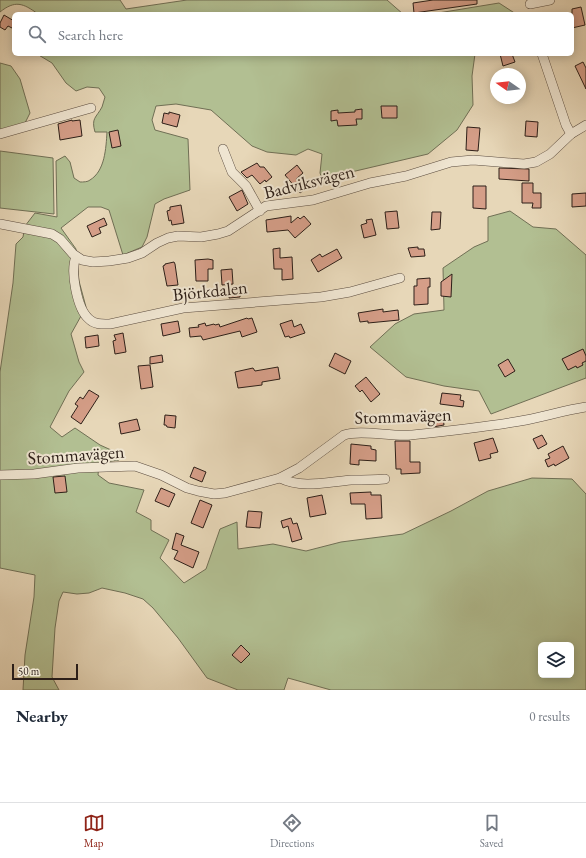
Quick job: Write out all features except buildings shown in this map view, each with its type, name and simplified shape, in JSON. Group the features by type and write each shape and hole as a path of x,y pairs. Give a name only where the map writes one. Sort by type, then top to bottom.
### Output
{"street":[{"path":"532,12 529,2 550,0"},
{"path":"543,56 566,125 571,134"},
{"path":"0,134 91,108"},
{"name":"Badviksvägen","path":"76,258 93,262 128,258 142,253 168,238 178,236 201,237 228,231 266,206 313,200 370,183 406,176 451,162 473,160 524,164 536,162 550,154 571,134 586,125"},
{"path":"223,149 232,172 246,186 260,211"},
{"path":"0,224 52,234 60,239 76,258"},
{"name":"Björkdalen","path":"76,258 74,269 76,290 81,309 89,319 95,323 101,324 110,324 183,308 321,297 350,292 400,278"},
{"name":"Stommavägen","path":"0,476 34,474 78,468 135,466 162,474 187,488 214,494 225,493 280,478 299,468 344,434 350,432 410,435 525,420 586,407"},
{"path":"280,478 288,482 298,484 328,484 350,480 385,479"}],"green space":[{"path":"0,0 120,0 126,9 187,0 387,0 401,12 35,12 23,5 15,4 0,12"},
{"path":"499,3 513,12 444,12"},
{"path":"40,56 475,56 472,76 473,105 457,130 428,154 347,173 324,184 320,173 322,154 308,149 296,155 267,152 252,146 211,110 176,104 156,106 152,120 155,130 188,139 190,190 164,199 155,204 147,237 142,247 123,255 109,210 101,207 88,207 61,228 76,249 79,281 86,307 71,334 79,362 84,372 69,391 50,427 62,437 75,428 100,445 120,454 119,460 99,463 98,475 109,483 144,490 136,512 151,520 151,530 169,540 160,558 184,583 206,569 220,529 237,522 238,549 273,544 306,551 341,542 403,534 488,491 532,478 572,479 586,494 586,690 331,690 288,678 284,690 238,690 207,678 178,638 153,608 143,599 102,588 89,593 77,594 63,592 59,601 55,628 52,677 59,690 23,690 25,655 34,597 35,575 0,568 0,372 13,283 16,244 23,237 25,226 35,213 57,217 56,161 65,156 70,162 74,178 80,182 85,182 89,181 95,176 104,159 107,132 95,132 94,121 102,107 105,97 99,88 87,87 76,91 66,83 52,63"},
{"path":"0,63 11,66 20,79 30,113 25,123 0,130"},
{"path":"0,151 53,158 54,214 0,208"},
{"path":"510,211 533,227 556,229 586,255 586,378 491,414 479,391 444,386 406,377 370,347 395,324 414,314 444,310 443,268 474,247 488,241 488,217"}]}
